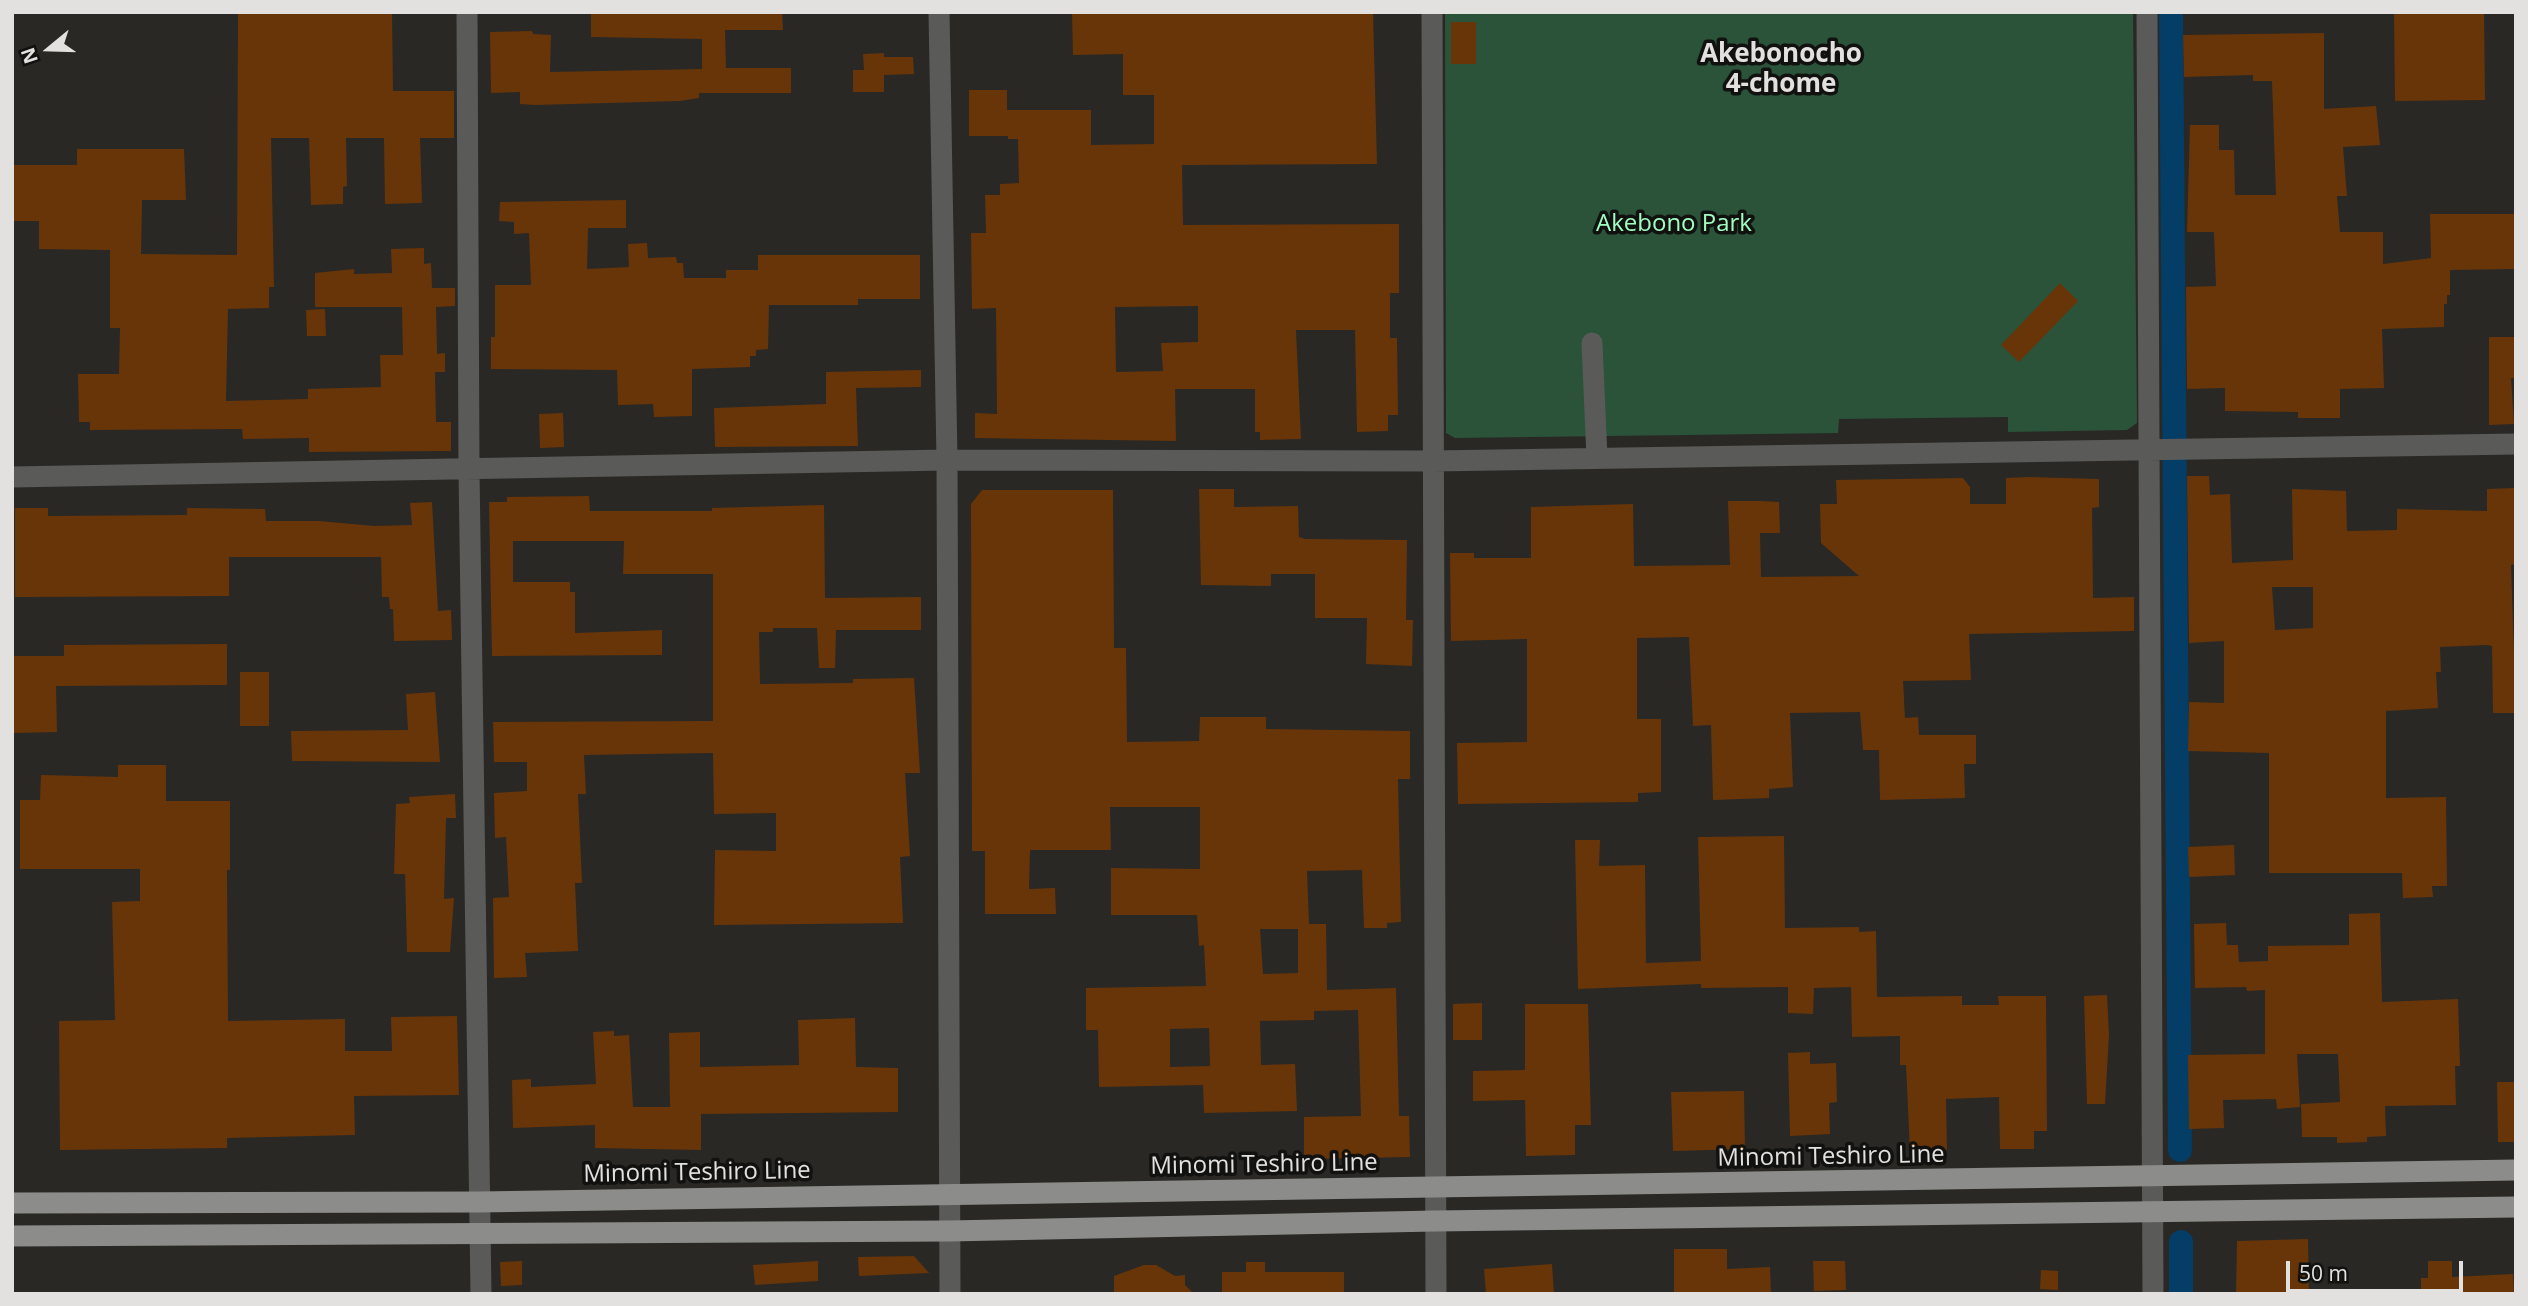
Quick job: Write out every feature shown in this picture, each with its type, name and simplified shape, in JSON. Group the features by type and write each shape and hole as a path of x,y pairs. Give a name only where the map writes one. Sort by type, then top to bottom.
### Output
{"main road":[{"name":"Minomi Teshiro Line","path":"12,1203 479,1202 2516,1171"},
{"path":"12,1236 949,1231 1435,1221 2516,1207"}],"street":[{"path":"467,12 481,1294"},
{"path":"939,12 947,460 950,1294"},
{"path":"1432,12 1436,1294"},
{"path":"2147,12 2153,1294"},
{"path":"1592,343 1597,458"},
{"path":"12,477 947,460 1433,461 2516,444"}],"green space":[{"name":"Akebono Park","path":"1445,12 2133,12 2137,423 2127,430 2008,432 2008,417 1839,419 1838,433 1455,438 1446,433"}],"building":[{"path":"238,12 392,12 393,91 454,91 454,138 420,138 422,203 385,204 384,138 346,138 347,186 343,187 343,204 311,205 309,138 271,138 274,287 269,287 269,308 228,309 226,401 308,399 308,389 381,387 380,355 403,355 402,307 315,307 315,273 354,269 354,274 392,273 391,249 424,248 424,264 431,263 432,288 455,288 455,306 436,307 437,354 445,353 445,372 435,372 436,422 451,422 451,451 309,452 309,438 243,439 242,429 90,430 90,422 79,422 78,374 119,374 120,328 110,328 110,250 39,249 39,221 13,221 12,165 77,165 77,149 184,149 186,200 142,200 141,254 237,255"},
{"path":"591,12 782,12 783,30 725,30 726,68 791,68 791,93 699,93 699,98 680,101 536,105 520,104 520,92 491,93 490,32 532,31 533,34 551,35 550,72 702,69 702,39 591,37"},
{"path":"1072,12 1373,12 1377,164 1182,165 1183,225 1399,224 1399,293 1390,293 1390,338 1397,338 1398,415 1388,415 1388,431 1357,432 1355,330 1296,330 1301,439 1260,440 1260,432 1255,432 1255,389 1175,389 1176,441 975,438 975,413 997,414 996,308 972,309 971,233 986,233 985,195 1000,195 1000,184 1019,183 1018,139 1008,139 1008,136 969,136 969,90 1007,90 1007,110 1091,110 1091,145 1154,144 1154,95 1123,95 1123,54 1073,55","holes":["1198,306 1198,342 1161,343 1163,371 1116,372 1115,307"]},
{"path":"2394,12 2484,12 2485,100 2395,101"},
{"path":"1451,22 1476,22 1476,64 1451,64"},
{"path":"2324,33 2324,109 2376,106 2380,145 2343,147 2347,196 2337,196 2340,232 2383,232 2383,264 2431,258 2430,214 2516,214 2514,269 2450,270 2450,295 2447,295 2447,304 2444,304 2444,327 2382,329 2384,388 2340,389 2340,418 2298,418 2298,412 2225,411 2225,388 2187,389 2186,287 2216,286 2214,232 2187,232 2190,125 2219,125 2219,150 2234,150 2235,195 2276,195 2272,81 2253,81 2253,75 2184,77 2183,35"},
{"path":"884,53 884,57 913,57 914,74 884,75 884,92 853,92 853,70 864,70 863,54"},
{"path":"626,200 626,228 588,228 587,269 629,267 628,244 647,243 648,258 676,257 677,263 683,263 684,278 726,278 726,270 758,270 758,255 920,255 920,299 858,299 858,305 769,305 768,349 756,350 756,356 750,356 750,367 692,369 692,416 654,417 653,404 618,405 617,370 491,369 491,337 495,337 495,285 531,285 529,233 514,234 514,222 499,221 500,202"},
{"path":"2060,283 2078,301 2019,362 2001,345"},
{"path":"325,309 326,336 307,336 306,310"},
{"path":"2489,337 2516,337 2516,378 2511,378 2514,424 2489,425"},
{"path":"921,370 921,387 856,388 858,446 715,447 714,408 826,404 826,372"},
{"path":"563,413 564,447 540,448 539,414"},
{"path":"2187,476 2209,476 2210,495 2230,494 2232,563 2293,560 2292,489 2346,491 2347,531 2397,530 2397,509 2487,511 2487,489 2516,488 2516,564 2511,565 2516,713 2493,713 2492,646 2487,645 2440,647 2441,672 2436,672 2438,708 2386,711 2386,798 2446,797 2447,886 2432,886 2433,897 2403,898 2402,873 2269,873 2269,753 2188,751 2189,702 2224,703 2224,641 2189,643","holes":["2272,587 2313,587 2313,628 2275,630"]},
{"path":"1963,478 1970,487 1970,504 2006,504 2006,478 2099,479 2099,507 2092,508 2093,598 2134,597 2134,631 1969,634 1971,680 1903,681 1905,718 1918,717 1919,735 1976,735 1976,764 1964,764 1965,798 1880,800 1879,750 1863,750 1860,712 1790,713 1793,787 1769,789 1769,798 1713,800 1711,725 1693,726 1689,637 1637,638 1637,719 1661,719 1661,792 1638,793 1638,802 1458,804 1457,743 1527,742 1527,639 1451,641 1450,553 1474,553 1474,558 1531,558 1531,507 1633,504 1634,566 1730,565 1728,501 1779,502 1780,533 1760,533 1761,577 1859,576 1821,543 1820,504 1837,504 1836,480"},
{"path":"1199,489 1234,489 1234,507 1298,506 1299,537 1305,539 1407,540 1406,620 1413,620 1412,666 1366,664 1367,618 1315,618 1315,574 1271,574 1271,586 1201,585"},
{"path":"982,490 1113,490 1114,648 1126,648 1127,742 1199,741 1200,717 1266,717 1266,729 1410,731 1410,779 1398,779 1401,922 1387,923 1387,928 1364,928 1362,870 1307,871 1309,924 1326,924 1327,990 1396,988 1399,1116 1409,1116 1410,1157 1304,1159 1304,1117 1361,1116 1358,1010 1314,1011 1314,1020 1260,1021 1261,1065 1295,1064 1297,1111 1204,1113 1203,1085 1099,1087 1098,1030 1086,1030 1086,988 1206,986 1204,945 1199,946 1197,915 1111,915 1111,868 1200,869 1200,807 1110,807 1111,850 1030,850 1029,889 1055,888 1056,914 985,914 985,851 972,851 971,504","holes":["1260,929 1298,929 1298,973 1263,974","1209,1028 1210,1066 1170,1067 1170,1029"]},
{"path":"589,496 590,511 712,511 712,508 824,505 825,598 921,597 921,630 836,630 835,668 819,668 817,628 773,628 773,632 759,632 760,684 853,683 853,679 914,678 920,773 905,773 910,856 900,857 903,923 714,925 715,850 776,851 776,813 714,814 713,753 584,755 586,794 578,794 582,883 575,883 578,951 525,953 527,977 494,978 493,898 509,897 506,837 495,838 494,793 527,791 527,762 494,762 493,722 713,721 713,574 623,574 624,541 513,541 513,582 570,582 570,592 575,592 575,633 662,630 662,655 492,656 489,502 507,502 507,497"},
{"path":"432,502 438,611 451,610 452,640 394,641 393,609 390,609 389,597 382,597 381,557 229,557 229,596 15,597 15,508 48,508 48,516 187,515 187,508 265,509 266,521 319,521 374,526 412,525 410,503"},
{"path":"227,644 227,685 56,686 57,732 14,733 14,656 64,656 64,645"},
{"path":"240,672 269,672 269,726 240,726"},
{"path":"435,692 440,762 292,761 291,731 408,730 406,694"},
{"path":"118,765 166,765 166,801 230,801 230,870 227,870 228,1021 345,1019 345,1051 392,1051 391,1017 457,1016 459,1095 354,1096 355,1135 227,1138 227,1148 60,1150 59,1021 115,1020 112,902 140,901 140,869 20,869 20,800 40,800 41,775 118,777"},
{"path":"455,794 456,818 446,818 444,899 454,898 450,952 407,952 405,874 394,874 396,804 410,803 409,797"},
{"path":"1784,836 1785,928 1859,927 1859,932 1876,931 1877,997 1962,996 1962,1005 1999,1005 1998,996 2046,996 2047,1131 2034,1131 2034,1149 2000,1149 1999,1097 1946,1099 1947,1150 1910,1151 1906,1065 1900,1065 1900,1036 1852,1037 1851,987 1814,988 1813,1014 1788,1013 1788,987 1701,988 1701,984 1578,989 1575,840 1600,840 1599,866 1645,865 1646,963 1701,961 1698,837"},
{"path":"2234,845 2235,875 2189,877 2188,847"},
{"path":"2380,913 2382,1002 2458,999 2460,1066 2455,1066 2456,1105 2385,1106 2386,1136 2367,1137 2367,1142 2337,1143 2337,1137 2302,1137 2301,1104 2340,1102 2338,1054 2297,1054 2300,1107 2277,1109 2276,1099 2223,1100 2224,1128 2189,1129 2188,1055 2265,1054 2265,990 2247,991 2246,987 2195,988 2194,924 2226,923 2227,945 2238,945 2239,962 2268,961 2268,946 2349,945 2349,914"},
{"path":"2107,995 2109,1035 2105,1104 2087,1104 2084,996"},
{"path":"1482,1003 1482,1040 1453,1040 1453,1004"},
{"path":"1525,1004 1588,1004 1591,1125 1575,1125 1575,1155 1526,1156 1525,1100 1473,1101 1473,1071 1525,1070"},
{"path":"855,1018 856,1067 898,1068 898,1112 701,1114 701,1150 595,1148 595,1125 513,1128 512,1080 531,1079 531,1087 596,1084 593,1032 614,1031 614,1036 629,1035 633,1107 670,1107 669,1033 700,1032 700,1067 799,1065 798,1020"},
{"path":"1810,1052 1810,1064 1836,1063 1837,1102 1829,1103 1830,1134 1790,1136 1788,1053"},
{"path":"2497,1082 2516,1082 2516,1142 2498,1142"},
{"path":"1744,1091 1745,1149 1673,1151 1671,1092"},
{"path":"2308,1239 2309,1294 2236,1294 2237,1241"},
{"path":"1674,1249 1727,1249 1727,1269 1770,1267 1771,1294 1674,1294"},
{"path":"914,1256 929,1273 859,1276 858,1257"},
{"path":"522,1261 522,1285 501,1286 500,1262"},
{"path":"818,1261 818,1281 755,1285 753,1265"},
{"path":"1813,1261 1845,1261 1846,1290 1814,1291"},
{"path":"2428,1261 2452,1261 2452,1277 2513,1274 2514,1294 2421,1294 2421,1278 2428,1278"},
{"path":"1246,1262 1265,1262 1265,1272 1344,1272 1344,1294 1222,1294 1222,1272 1246,1272"},
{"path":"1552,1264 1554,1294 1486,1294 1484,1269"},
{"path":"1144,1265 1156,1265 1175,1276 1185,1275 1185,1285 1194,1294 1114,1294 1114,1276"},
{"path":"2041,1270 2058,1271 2058,1290 2040,1289"}],"waterway":[{"path":"2171,12 2180,1150"},
{"path":"2181,1242 2181,1294"}],"district":[{"name":"Akebonocho 4-chome","path":"1781,70"}]}
